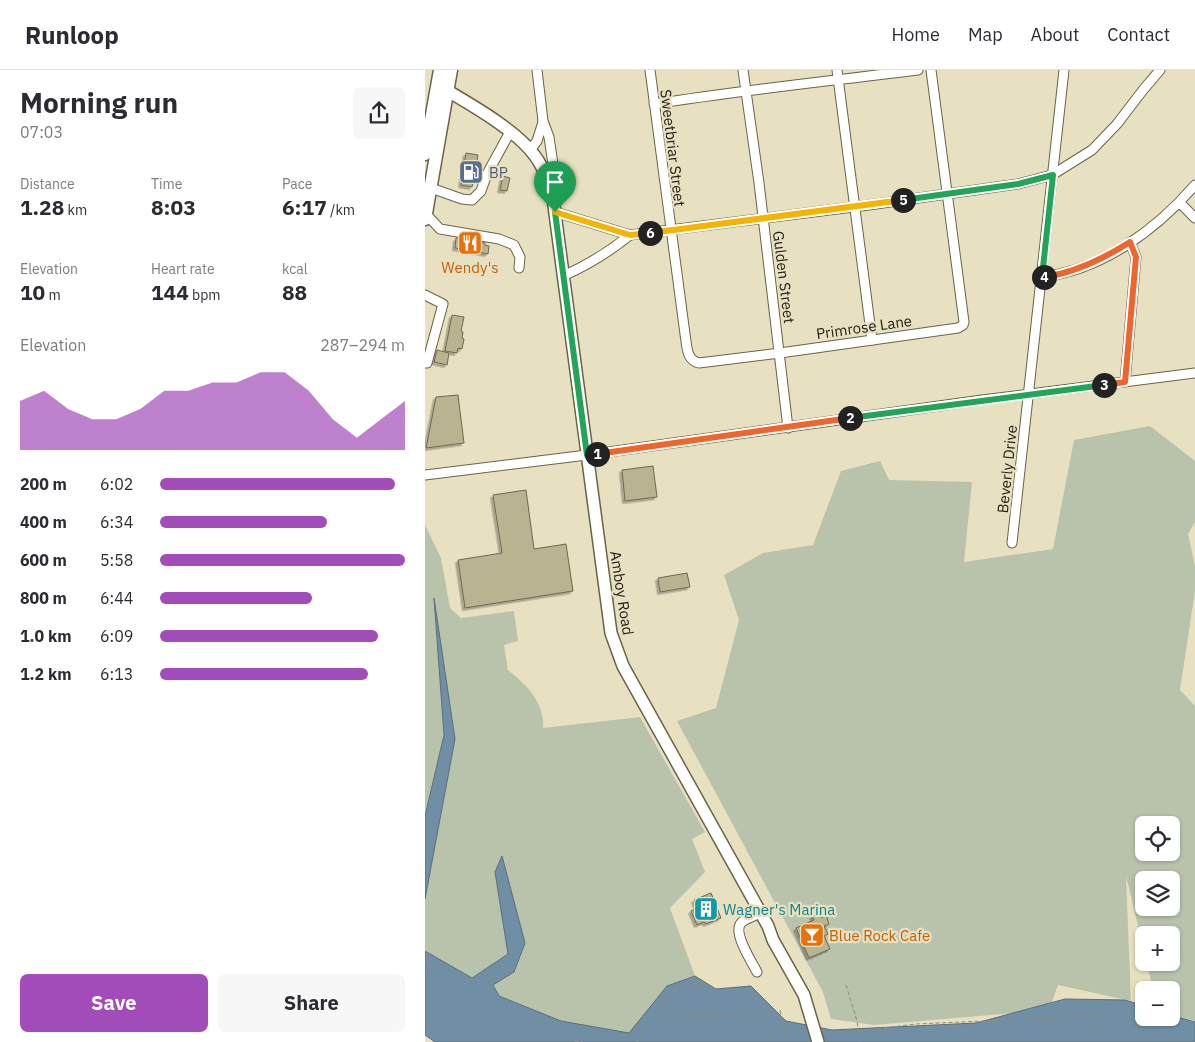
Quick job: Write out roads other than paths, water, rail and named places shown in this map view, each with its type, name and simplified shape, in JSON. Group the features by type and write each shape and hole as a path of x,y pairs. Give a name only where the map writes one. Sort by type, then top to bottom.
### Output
{"highway":[{"path":"425,216 431,188 443,88 440,70"},
{"path":"425,154 443,88 451,70"},
{"path":"425,78 443,88"}],"main road":[{"name":"Amboy Road","path":"443,88 510,132 530,150 541,166 552,191 611,634 623,666 804,995 818,1042"}],"street":[{"name":"Amboy Road","path":"537,70 543,121 549,138 555,178 552,191"},
{"name":"Sweetbriar Street","path":"650,70 670,230 689,356 693,362 708,362"},
{"name":"Gulden Street","path":"743,70 788,428"},
{"path":"837,70 872,340"},
{"path":"654,104 919,70"},
{"path":"931,70 947,194"},
{"name":"Beverly Drive","path":"1012,543 1064,70"},
{"path":"555,212 630,235 1018,184 1053,175 1081,158 1101,142 1160,70"},
{"name":"Amboy Road","path":"530,150 537,141 543,121"},
{"path":"431,188 462,199 472,200 481,191 487,174 510,132"},
{"path":"1042,277 1058,275 1084,266 1111,254 1143,235 1180,203 1195,185"},
{"name":"Primrose Lane","path":"708,362 958,328 963,325 947,194"},
{"path":"1180,203 1195,218"},
{"path":"425,216 439,229 499,239 514,245 520,257 519,268"},
{"path":"563,276 587,265 630,235"},
{"path":"1125,382 1136,257 1130,242"},
{"path":"425,295 443,304 427,363 425,363"},
{"path":"425,475 1195,373"},
{"path":"757,972 738,935 739,926 743,922 760,913"}],"water":[{"path":"434,598 455,739 425,899 425,816 444,735"},
{"path":"502,856 525,943 514,972 493,985 499,996 561,1021 629,1033 667,986 695,976 716,989 751,986 786,1021 832,1030 976,1023 1065,999 1125,1000 1135,1003 1135,1026 1180,1026 1180,1018 1195,1022 1195,1042 435,1042 425,1035 425,951 472,978 508,954 495,872"}],"place":[{"name":"BP","path":"471,172"},
{"name":"Wendy's","path":"470,243"},
{"name":"Wagner's Marina","path":"706,909"},
{"name":"Blue Rock Cafe","path":"812,935"}]}
